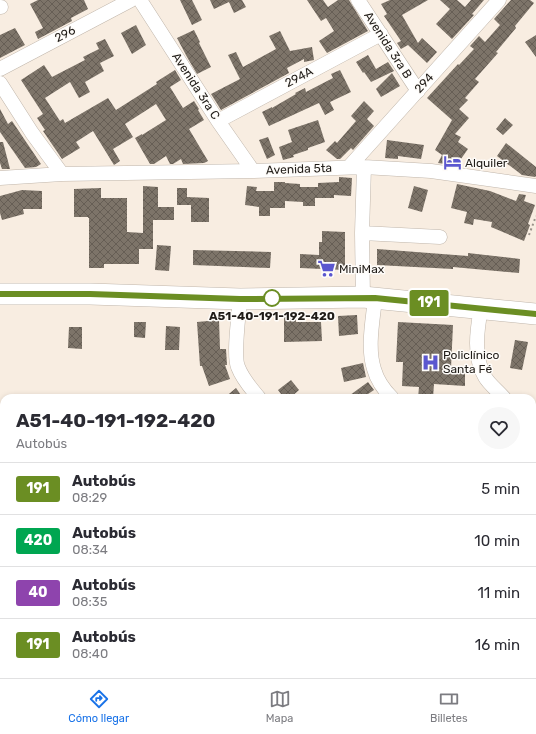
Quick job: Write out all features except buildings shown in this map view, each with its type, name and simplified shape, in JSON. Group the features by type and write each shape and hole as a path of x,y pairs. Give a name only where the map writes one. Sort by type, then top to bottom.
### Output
{"highway":[{"path":"0,294 90,294 240,299 369,297 536,314"}],"street":[{"name":"296","path":"0,69 131,0"},
{"name":"Avenida 3ra C","path":"140,0 218,121 253,171"},
{"name":"Avenida 3ra B","path":"358,0 418,91"},
{"name":"294","path":"349,168 499,0"},
{"name":"294A","path":"218,121 381,34"},
{"path":"0,83 32,133 62,174"},
{"path":"364,167 362,233 369,297 371,350 374,369 383,388 388,394"},
{"name":"Avenida 5ta","path":"0,178 62,174 253,171 364,167 431,171 536,186"},
{"path":"362,233 440,237"},
{"path":"240,299 236,354 237,366 246,383 256,394"},
{"path":"481,308 477,330 478,359 485,377 500,394"}],"path":[{"path":"529,235 536,216"}],"bus line":[{"name":"191","path":"0,294 90,294 240,299 350,297 375,298 536,314"}],"place":[{"name":"Alquiler","path":"452,163"},
{"name":"MiniMax","path":"326,269"},
{"name":"A51-40-191-192-420","path":"272,298"},
{"name":"Policlínico Santa Fé","path":"430,362"}]}
